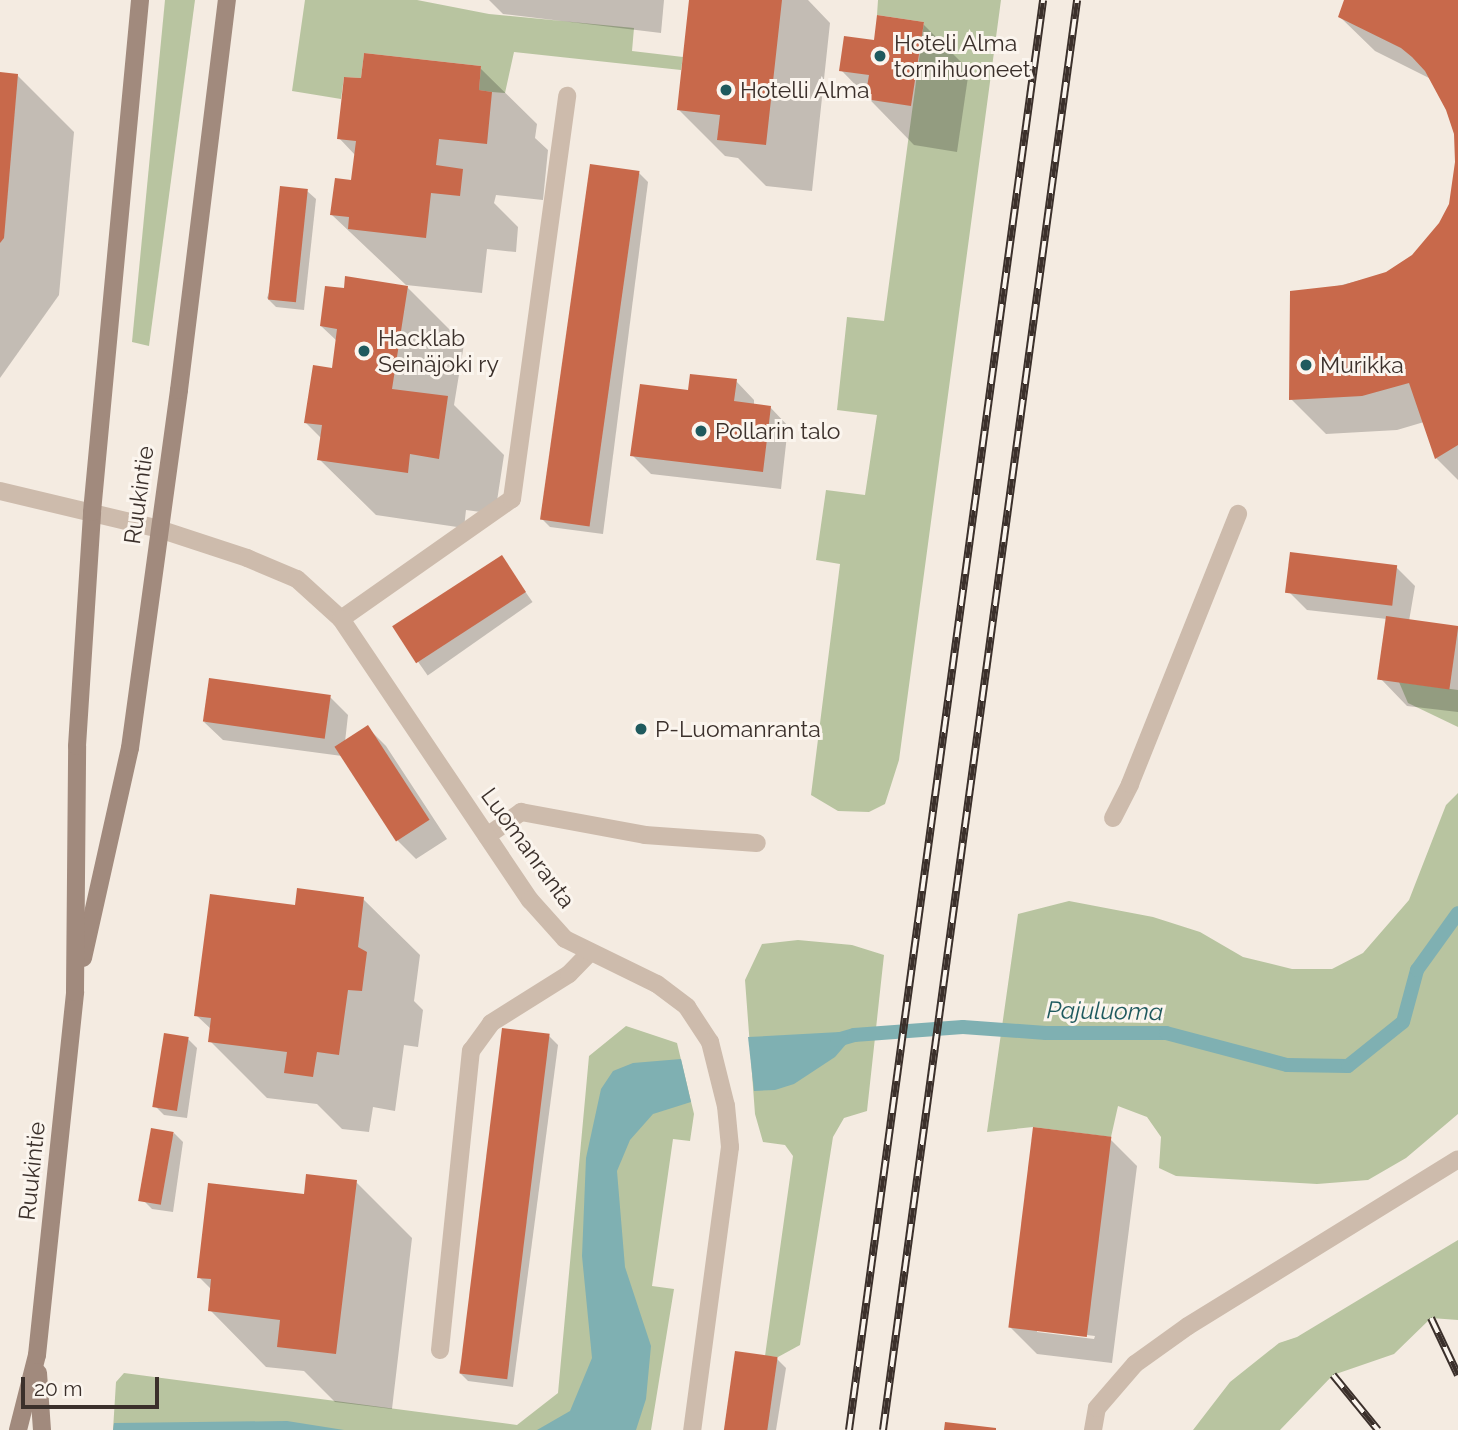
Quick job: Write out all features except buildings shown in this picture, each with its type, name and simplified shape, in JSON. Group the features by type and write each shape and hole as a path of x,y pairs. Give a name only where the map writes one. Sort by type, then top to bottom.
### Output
{"main road":[{"name":"Ruukintie","path":"18,1430 37,1355 75,992 77,746 92,512 140,0"},
{"name":"Ruukintie","path":"75,992 130,748 179,390 227,0"},
{"name":"Ruukintie","path":"37,1355 42,1430"}],"street":[{"path":"341,619 512,499 567,96"},
{"name":"Luomanranta","path":"0,491 159,529 247,558 297,579 341,619 530,900 565,939 657,984 687,1007 710,1042 726,1107 730,1147 692,1430"},
{"path":"1113,818 1130,784 1238,514"},
{"path":"487,836 521,811 645,835 757,843"},
{"path":"440,1350 471,1051 491,1023 569,974 589,953"},
{"path":"1093,1430 1097,1408 1135,1364 1188,1326 1458,1159"}],"green space":[{"path":"165,0 195,0 149,346 132,342"},
{"path":"305,0 417,0 489,14 634,28 632,51 683,57 681,70 514,52 505,93 479,90 481,66 364,53 361,78 344,77 341,99 292,91"},
{"path":"878,0 1001,0 899,760 885,804 869,812 838,811 811,795 840,564 816,560 826,490 865,495 877,415 837,410 847,317 884,321 924,22 877,15"},
{"path":"1399,682 1458,690 1458,727 1408,703"},
{"path":"1458,793 1458,1114 1406,1158 1368,1180 1317,1184 1176,1176 1159,1168 1161,1137 1147,1117 1118,1106 1111,1137 1033,1127 987,1132 1018,914 1069,901 1153,917 1200,932 1243,957 1292,969 1332,969 1363,953 1409,900 1446,805"},
{"path":"798,940 852,945 884,955 867,1111 844,1118 833,1137 800,1345 778,1357 765,1356 793,1156 785,1145 763,1142 755,1114 745,980 762,944"},
{"path":"626,1026 677,1043 694,1114 690,1141 673,1139 652,1286 674,1289 651,1430 113,1430 116,1382 124,1373 517,1425 558,1393 589,1056"},
{"path":"1458,1240 1458,1320 1431,1318 1394,1354 1333,1375 1280,1430 1193,1430 1230,1382 1279,1343 1297,1337"}],"water":[{"path":"840,1032 854,1035 835,1057 794,1084 775,1090 754,1091 748,1037"},
{"path":"681,1059 691,1102 653,1114 630,1140 617,1171 625,1267 651,1346 646,1399 636,1430 537,1430 570,1411 592,1358 582,1256 586,1158 601,1089 613,1071 633,1063"},
{"path":"287,1421 344,1430 113,1430 114,1423"}],"waterway":[{"name":"Pajuluoma","path":"837,1040 854,1035 963,1027 1046,1033 1166,1033 1287,1065 1348,1066 1403,1022 1417,970 1458,913"}],"railway":[{"path":"849,1430 1043,0"},
{"path":"883,1430 1077,0"},
{"path":"1431,1318 1458,1375"},
{"path":"1333,1375 1378,1430"}],"place":[{"name":"Hoteli Alma tornihuoneet","path":"880,56"},
{"name":"Hotelli Alma","path":"726,90"},
{"name":"Hacklab Seinäjoki ry","path":"364,351"},
{"name":"Murikka","path":"1306,365"},
{"name":"Pollarin talo","path":"701,431"},
{"name":"P-Luomanranta","path":"641,729"}]}
